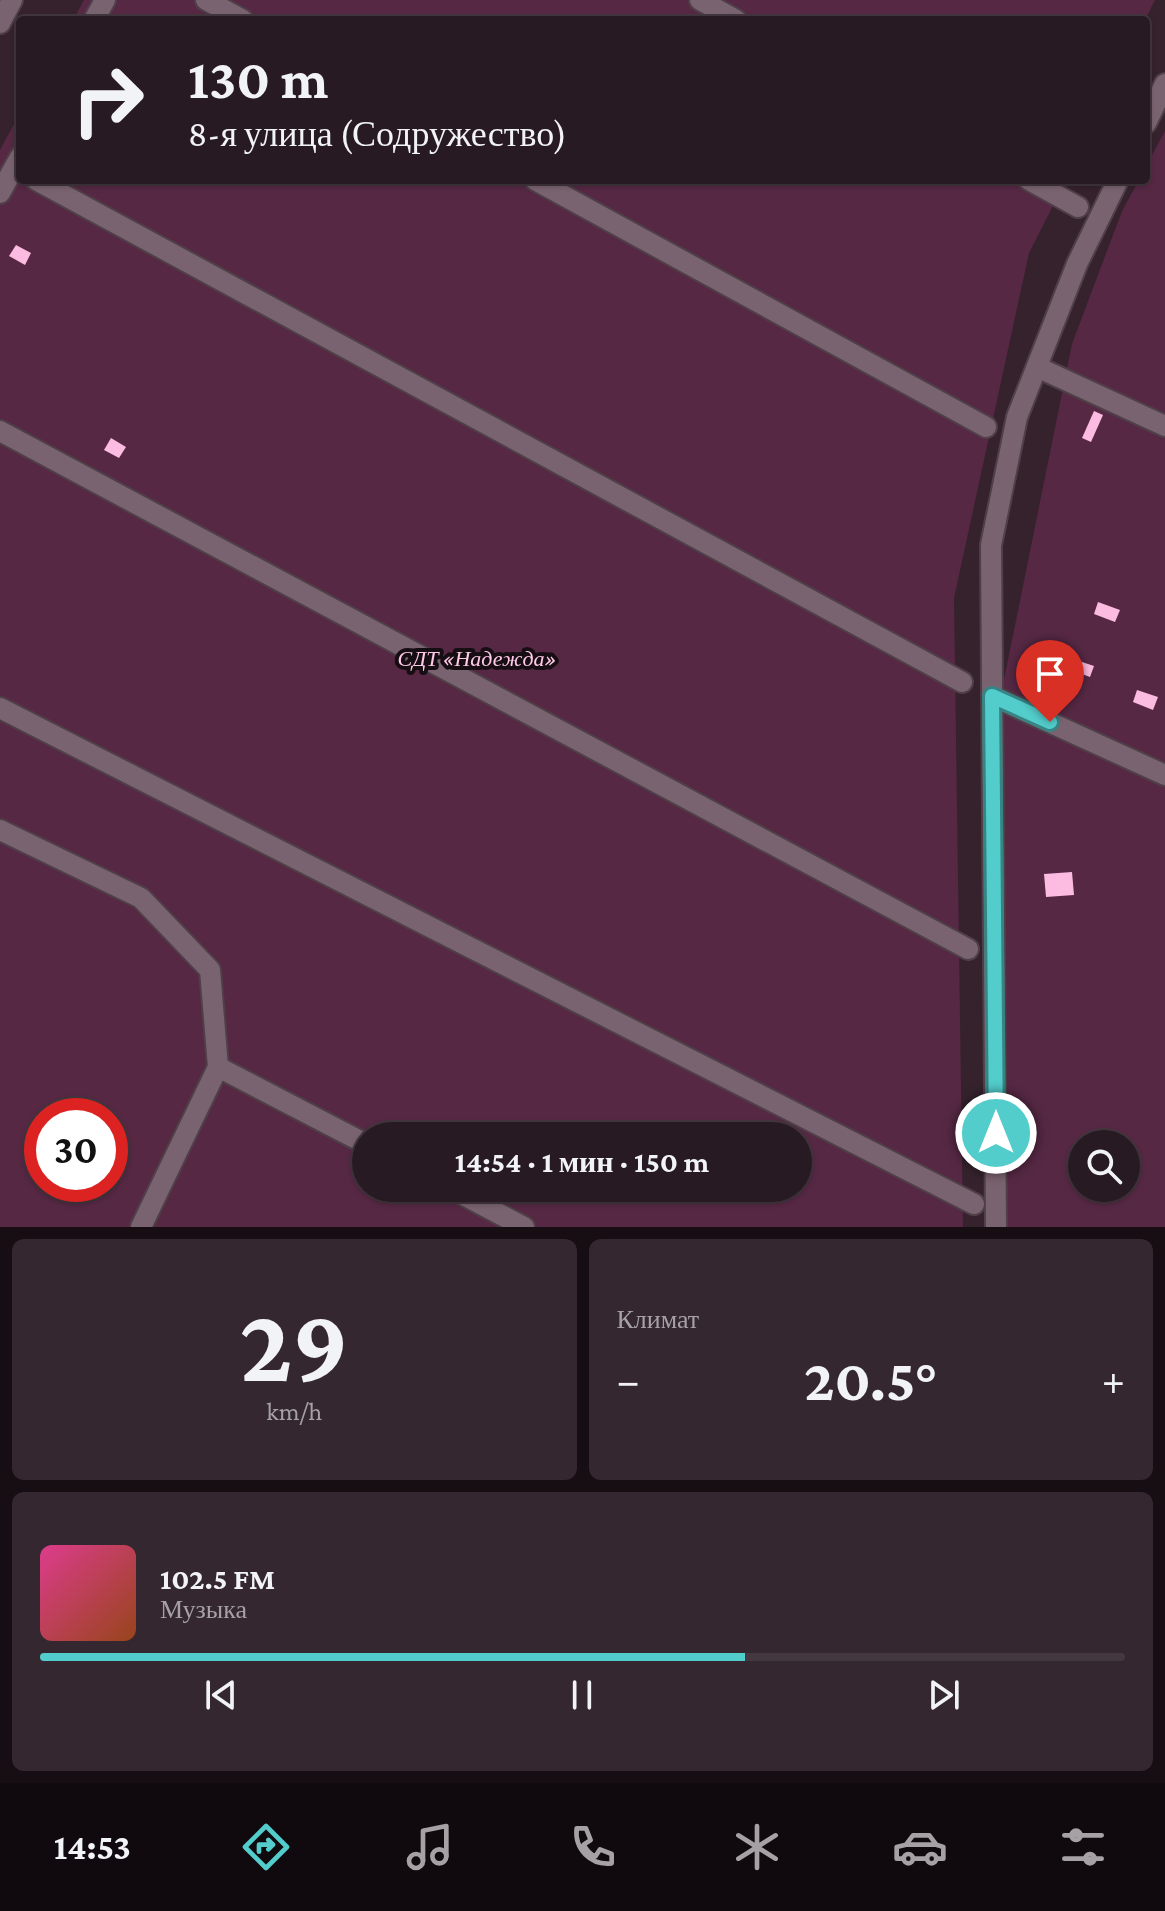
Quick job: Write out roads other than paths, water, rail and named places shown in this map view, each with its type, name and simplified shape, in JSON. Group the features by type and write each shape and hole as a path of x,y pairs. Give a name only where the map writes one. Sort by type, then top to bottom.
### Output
{"street":[{"path":"0,23 12,0"},
{"path":"206,0 236,16"},
{"path":"700,0 729,16"},
{"path":"1150,115 1165,84"},
{"path":"0,193 16,169"},
{"path":"43,184 962,682"},
{"path":"542,184 986,427"},
{"path":"1036,184 1078,207"},
{"path":"996,1227 991,545 1017,417 1077,264 1116,184"},
{"path":"1037,367 1165,426"},
{"path":"0,431 968,949"},
{"path":"992,696 1165,775"},
{"path":"0,708 974,1204"},
{"path":"0,830 141,898 210,970 218,1067 141,1227"},
{"path":"218,1067 352,1137"},
{"path":"477,1202 524,1227"}],"park label":[{"name":"СДТ «Надежда»","path":"477,658"}]}
